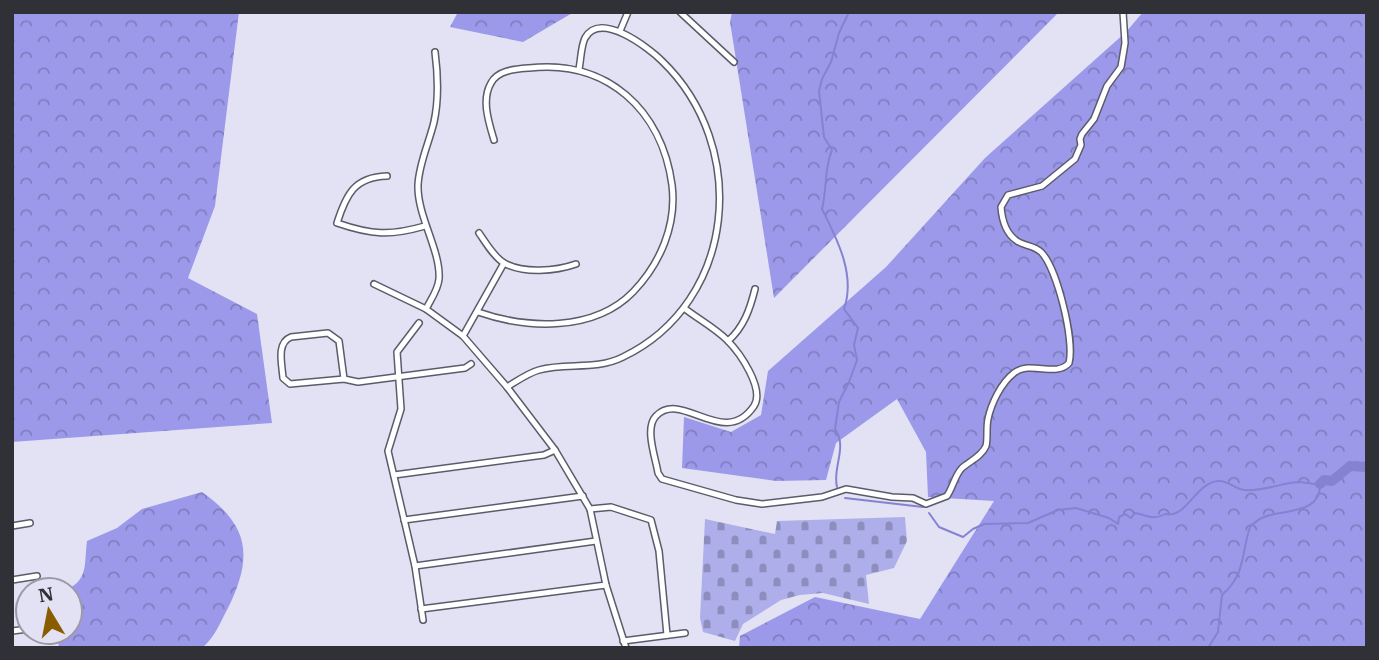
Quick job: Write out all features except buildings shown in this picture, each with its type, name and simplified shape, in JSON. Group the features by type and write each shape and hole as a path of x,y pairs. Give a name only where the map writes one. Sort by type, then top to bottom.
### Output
{"street":[{"path":"620,31 628,12"},
{"path":"680,12 734,62"},
{"path":"684,308 728,341 756,383 758,394 754,406 733,422 722,424 681,410 669,409 658,414 652,421 651,429 658,473 662,479 736,500 762,504 822,497 846,489 913,498 926,504 947,496 958,472 986,446 988,418 1000,390 1011,375 1020,369 1031,367 1058,370 1069,363 1071,346 1065,310 1047,261 1041,252 1017,241 1007,231 1001,207 1008,195 1042,186 1075,159 1082,134 1094,119 1100,98 1121,67 1125,43 1123,12"},
{"path":"507,387 539,370 593,366 620,359 653,339 684,308 704,273 717,233 720,194 716,155 706,125 690,94 661,60 620,31 601,28 588,34 584,39 579,69"},
{"path":"426,309 439,279 438,266 425,226 418,184 420,166 436,107 438,71 435,52"},
{"path":"478,312 526,324 589,319 623,302 644,281 658,259 668,233 673,195 668,163 650,122 634,102 610,83 579,69 537,67 501,73 491,82 486,101 494,140"},
{"path":"387,177 371,178 356,186 347,195 337,223 363,232 383,235 425,226"},
{"path":"480,233 504,263 542,270 576,264"},
{"path":"463,335 504,263"},
{"path":"374,284 426,309 463,335 555,450 590,509 606,585 626,648"},
{"path":"728,341 738,331 750,309 755,289"},
{"path":"419,323 397,352 401,409 388,451 415,566 423,620"},
{"path":"344,379 339,341 328,333 291,337 281,344 283,378 290,384 344,379 358,382 465,368 471,364"},
{"path":"394,475 544,455 555,450"},
{"path":"404,520 583,496"},
{"path":"590,509 611,507 651,520 659,551 667,635"},
{"path":"12,526 30,523"},
{"path":"415,566 596,541"},
{"path":"421,609 606,585"},
{"path":"623,641 685,633"}],"green space":[{"path":"12,12 239,12 215,206 188,278 257,314 272,423 12,442"},
{"path":"458,12 574,12 523,42 450,27"},
{"path":"732,12 1059,12 774,298 730,22"},
{"path":"1143,12 1367,12 1367,648 739,648 740,636 815,597 920,619 994,501 928,497 926,452 897,399 836,443 826,480 776,481 682,468 684,417 731,432 761,415 768,371 886,267 985,158 1126,32"},
{"path":"202,492 230,517 238,530 243,558 236,590 217,630 202,648 59,648 84,646 82,576 87,541 117,528 142,509"},
{"path":"905,517 907,541 894,568 866,575 869,604 823,593 800,595 781,600 743,624 735,641 703,632 700,618 705,519 775,534 777,521"}],"waterway":[{"path":"837,487 840,443 835,429 839,402 857,360 854,345 858,328 844,309 848,283 846,270 839,245 822,209 832,150 824,137 819,91 849,12"},
{"path":"1320,484 1324,480 1332,481 1350,466 1367,467"},
{"path":"929,513 939,527 963,537 984,524 1028,523 1058,510 1076,508 1109,518 1118,524 1119,517 1125,514 1131,518 1135,513 1154,517 1173,514 1203,488 1218,481 1251,490 1298,482 1320,484 1319,494 1308,506 1264,517 1250,527 1242,563 1235,579 1222,595 1218,632 1208,648"},
{"path":"845,498 923,507"}]}
